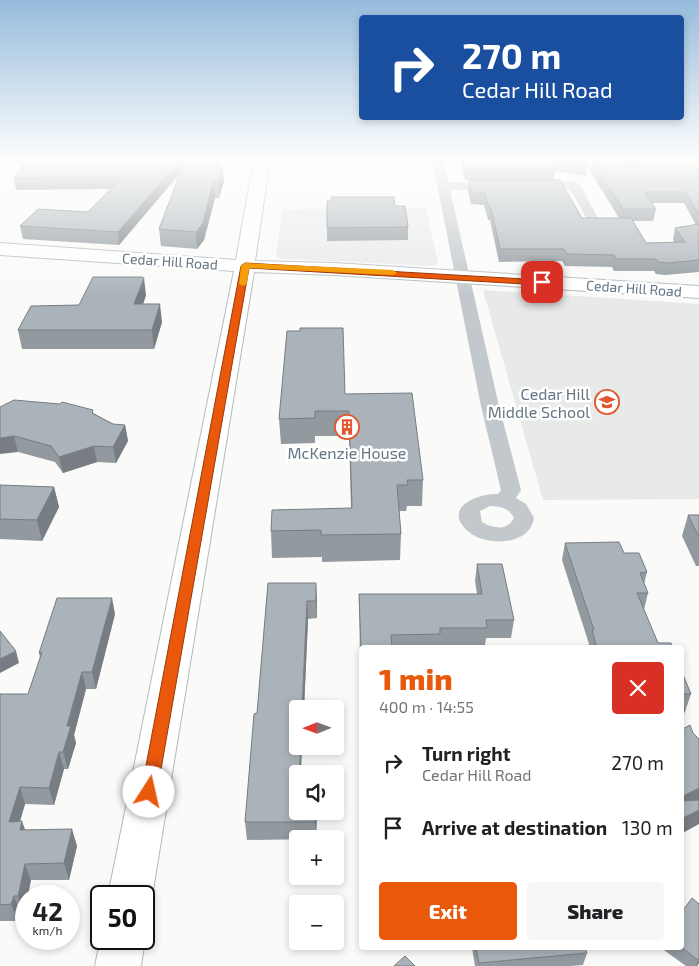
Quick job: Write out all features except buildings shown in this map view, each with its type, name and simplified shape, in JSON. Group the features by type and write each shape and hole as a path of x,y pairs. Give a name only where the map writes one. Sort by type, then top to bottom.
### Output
{"main road":[{"path":"132,885 255,204"},
{"name":"Cedar Hill Road","path":"0,249 245,266 699,292"},
{"path":"118,966 121,950"}],"street":[{"path":"446,204 464,278 490,406 510,482 511,490 504,501"},
{"path":"584,204 593,220"}],"shaded area":[{"path":"426,208 438,263 434,266 287,259 279,258 276,255 283,209"},
{"name":"Cedar Hill Middle School","path":"483,290 699,304 699,499 543,500"}],"slow traffic":[{"path":"243,284 245,266 393,273"}],"place":[{"name":"Cedar Hill Middle School","path":"607,402"},
{"name":"McKenzie House","path":"347,427"}],"route":[{"path":"149,792 244,280 245,266 334,269 542,282"}]}
